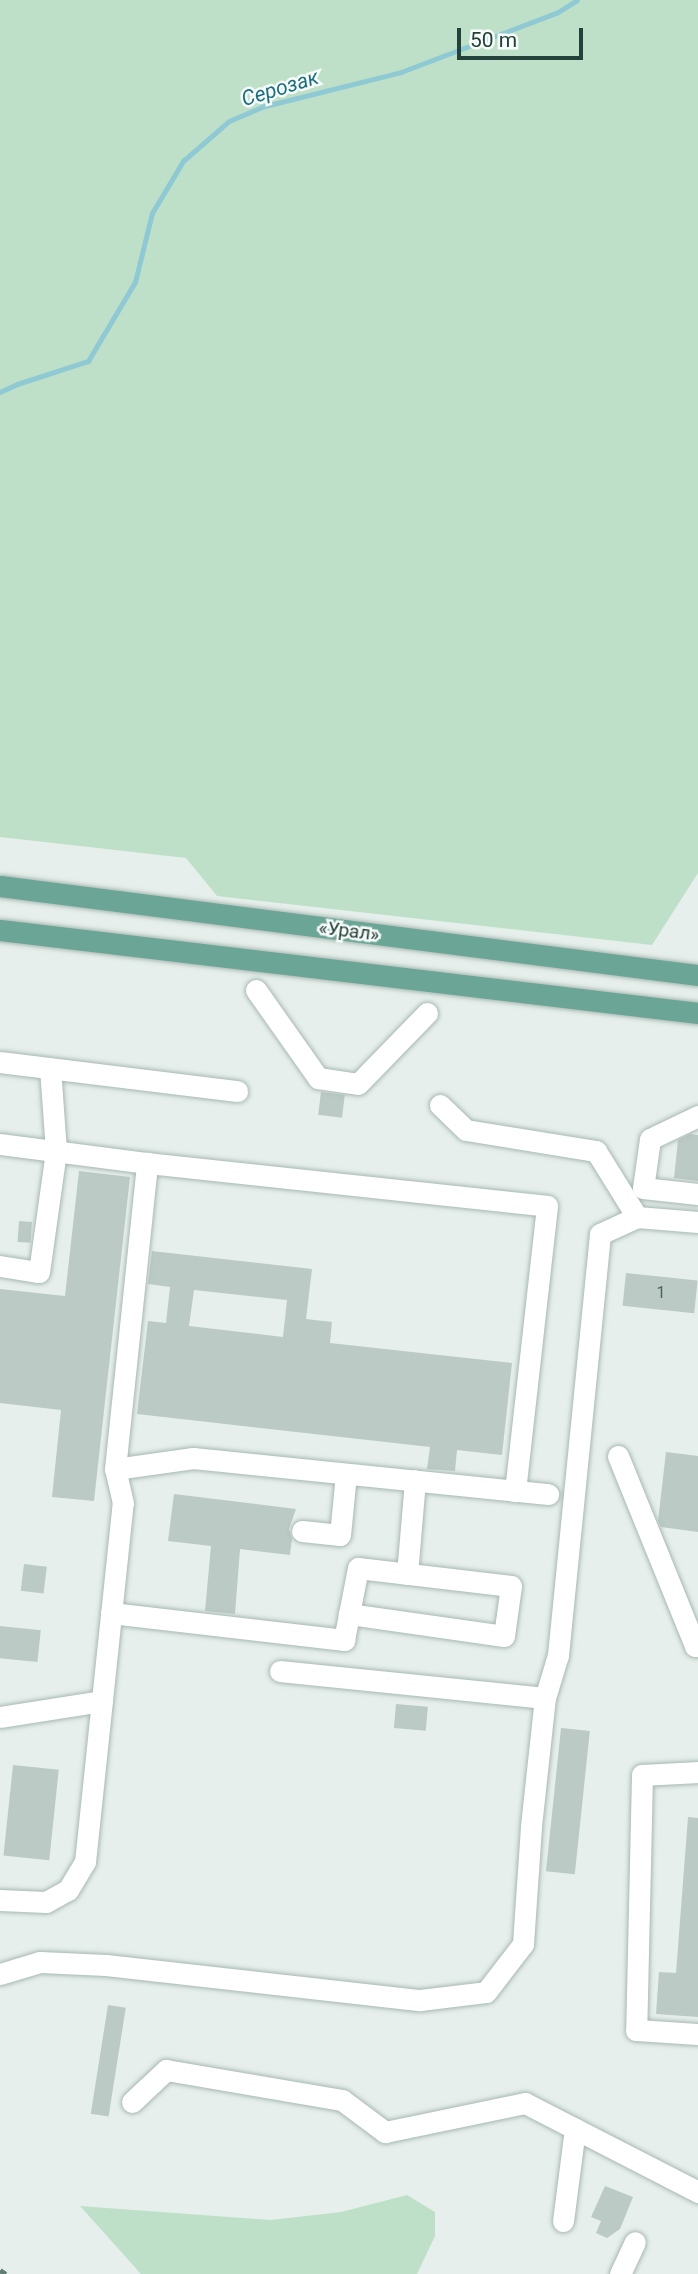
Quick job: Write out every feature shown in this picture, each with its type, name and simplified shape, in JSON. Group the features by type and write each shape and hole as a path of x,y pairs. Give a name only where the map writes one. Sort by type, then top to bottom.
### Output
{"main road":[{"name":"«Урал»","path":"0,886 698,975"},
{"path":"0,930 698,1013"}],"lane":[{"path":"256,990 318,1078 358,1084 427,1013"},
{"path":"0,1062 237,1091"},
{"path":"0,1266 39,1272 56,1151 50,1068"},
{"path":"440,1105 466,1130 596,1151 637,1217"},
{"path":"698,1116 650,1139 643,1188 698,1194"},
{"path":"0,1144 147,1163 547,1206 515,1491"},
{"path":"0,1900 47,1902 68,1890 85,1862 123,1503 115,1469 147,1163"},
{"path":"0,1975 40,1962 106,1965 420,2000 486,1992 523,1944 531,1826 545,1698 558,1655 600,1234 637,1217 698,1222"},
{"path":"618,1456 695,1646 698,1646"},
{"path":"115,1469 193,1458 548,1494"},
{"path":"302,1531 340,1535 346,1474"},
{"path":"407,1574 415,1480"},
{"path":"111,1613 344,1640 349,1614 358,1568 511,1586 504,1636 349,1614"},
{"path":"280,1671 545,1698"},
{"path":"0,1717 102,1701"},
{"path":"698,1772 642,1774 636,2030 698,2034"},
{"path":"132,2102 166,2070 342,2100 385,2132 525,2103 698,2192"},
{"path":"563,2221 575,2129"},
{"path":"620,2274 635,2242"}],"green space":[{"path":"0,0 698,0 698,873 652,945 217,896 186,858 0,837"},
{"path":"407,2195 435,2212 435,2236 417,2274 141,2274 80,2206 271,2220 341,2212"}],"building":[{"path":"321,1092 345,1095 342,1118 318,1115"},
{"path":"690,1134 698,1135 698,1181 674,1178 678,1140"},
{"path":"79,1171 130,1177 94,1501 52,1497 61,1410 0,1403 0,1289 65,1296"},
{"path":"19,1221 32,1222 31,1243 18,1242"},
{"path":"152,1251 312,1269 306,1319 332,1322 330,1343 512,1363 502,1455 457,1450 455,1471 427,1469 430,1447 137,1414 148,1321 166,1323 170,1287 148,1284","holes":["194,1290 287,1300 283,1337 189,1326"]},
{"path":"626,1273 698,1281 694,1313 623,1306"},
{"path":"666,1452 698,1456 698,1532 661,1527 658,1521"},
{"path":"174,1494 296,1509 289,1529 292,1539 290,1555 240,1549 235,1614 205,1611 211,1546 168,1541"},
{"path":"24,1564 47,1567 44,1594 21,1591"},
{"path":"0,1626 41,1630 37,1662 0,1658"},
{"path":"396,1704 428,1707 426,1731 394,1728"},
{"path":"561,1728 590,1731 575,1874 546,1871"},
{"path":"13,1765 59,1770 49,1860 3,1856"},
{"path":"688,1817 698,1818 698,2017 656,2014 659,1972 676,1973"},
{"path":"108,2005 126,2008 109,2116 91,2114"},
{"path":"605,2186 633,2197 620,2229 607,2238 596,2233 601,2221 591,2217"}],"waterway":[{"name":"Серозак","path":"0,392 88,361 135,282 152,213 183,161 229,121 265,106 401,72 558,12 577,0"}],"railway":[{"path":"0,2270 6,2274"}]}
